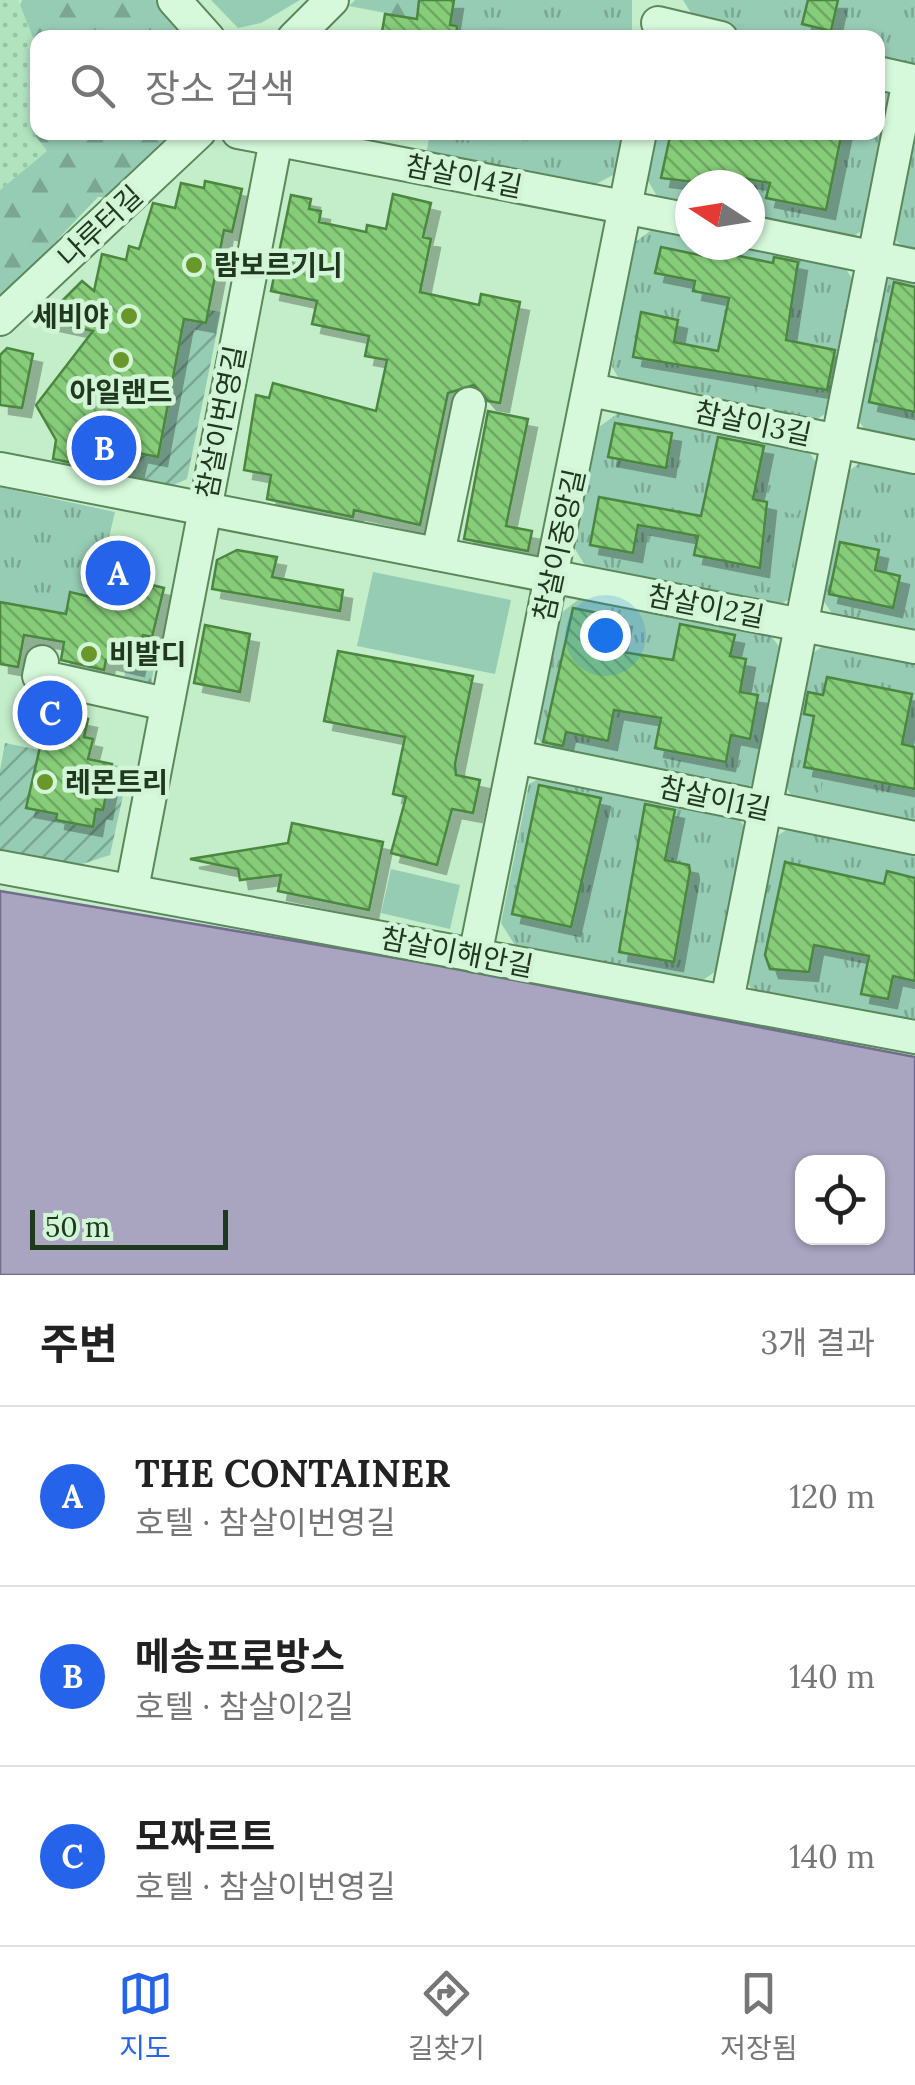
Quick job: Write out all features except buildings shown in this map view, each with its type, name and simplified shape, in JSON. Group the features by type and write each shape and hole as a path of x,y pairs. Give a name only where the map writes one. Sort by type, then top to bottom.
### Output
{"street":[{"path":"174,0 201,30"},
{"path":"302,30 332,0"},
{"path":"659,20 693,30"},
{"path":"727,1001 875,258 893,76"},
{"name":"나루터길","path":"0,319 190,140"},
{"name":"참살이4길","path":"276,140 675,217"},
{"name":"참살이번영길","path":"132,889 276,140"},
{"name":"참살이중앙길","path":"475,956 638,140"},
{"path":"765,235 915,266"},
{"name":"참살이3길","path":"591,390 915,457"},
{"path":"438,554 469,404"},
{"name":"참살이2길","path":"0,469 915,648"},
{"path":"42,662 39,676 166,704"},
{"name":"참살이1길","path":"516,757 915,838"},
{"name":"참살이해안길","path":"0,867 915,1037"}],"green space":[{"path":"0,0 18,0 30,30 30,140 39,140 47,151 0,190"},
{"path":"22,0 164,0 192,30 30,30 20,5"},
{"path":"211,0 300,0 261,23 238,28"},
{"path":"355,0 425,0 454,6 449,25 349,6"},
{"path":"425,0 632,0 632,30 448,30 453,6"},
{"path":"683,0 915,0 915,67 885,61 885,30 737,30 698,24"},
{"path":"467,24 498,30 466,30"},
{"path":"885,88 893,99 869,227 846,240 765,224 765,170 675,170 675,206 661,203 647,179 655,140 885,140"},
{"path":"915,126 915,252 897,242 893,233"},
{"path":"39,140 181,140 122,197 98,197 0,300 0,190 47,151"},
{"path":"429,140 624,140 617,173 592,186 426,155"},
{"path":"466,140 523,140 521,151"},
{"path":"528,140 606,140 600,167 525,152"},
{"path":"654,228 675,232 675,260 765,260 765,250 843,265 856,284 830,411 812,422 623,385 612,367 634,243"},
{"path":"897,274 915,278 915,446 870,437 856,417 881,285"},
{"path":"120,293 221,312 187,479 169,487 85,471"},
{"path":"759,379 807,388 802,413 755,404"},
{"path":"621,411 806,448 820,468 794,596 775,608 588,570 575,549 599,427"},
{"path":"785,456 809,461 798,515 774,510"},
{"path":"868,457 915,468 915,635 836,619 822,599 846,473"},
{"path":"0,487 115,512 89,622 64,643 38,637 43,610 0,602"},
{"path":"774,532 798,537 787,591 763,586"},
{"path":"373,572 511,600 495,674 357,646"},
{"path":"579,599 768,632 784,653 757,781 738,793 550,755 537,737 560,614"},
{"path":"114,628 159,639 151,685 124,680 126,665 135,667"},
{"path":"829,642 915,661 915,827 797,803 783,783 807,657"},
{"path":"5,743 129,768 110,855 79,865 0,853 0,770"},
{"path":"548,774 736,814 749,835 722,967 703,980 516,947 501,923 529,784"},
{"path":"824,776 876,787 871,812 819,801"},
{"path":"792,826 915,851 915,1023 752,992 743,969 768,842"},
{"path":"391,869 460,885 450,929 381,913"}],"shaded area":[{"path":"0,891 419,962 915,1057 915,1275 0,1275"}],"place":[{"name":"람보르기니","path":"194,265"},
{"name":"세비야","path":"129,316"},
{"name":"아일랜드","path":"121,360"},
{"name":"메송프로방스","path":"104,448"},
{"name":"THE CONTAINER","path":"118,573"},
{"name":"비발디","path":"89,654"},
{"name":"모짜르트","path":"50,713"},
{"name":"레몬트리","path":"45,782"}]}
